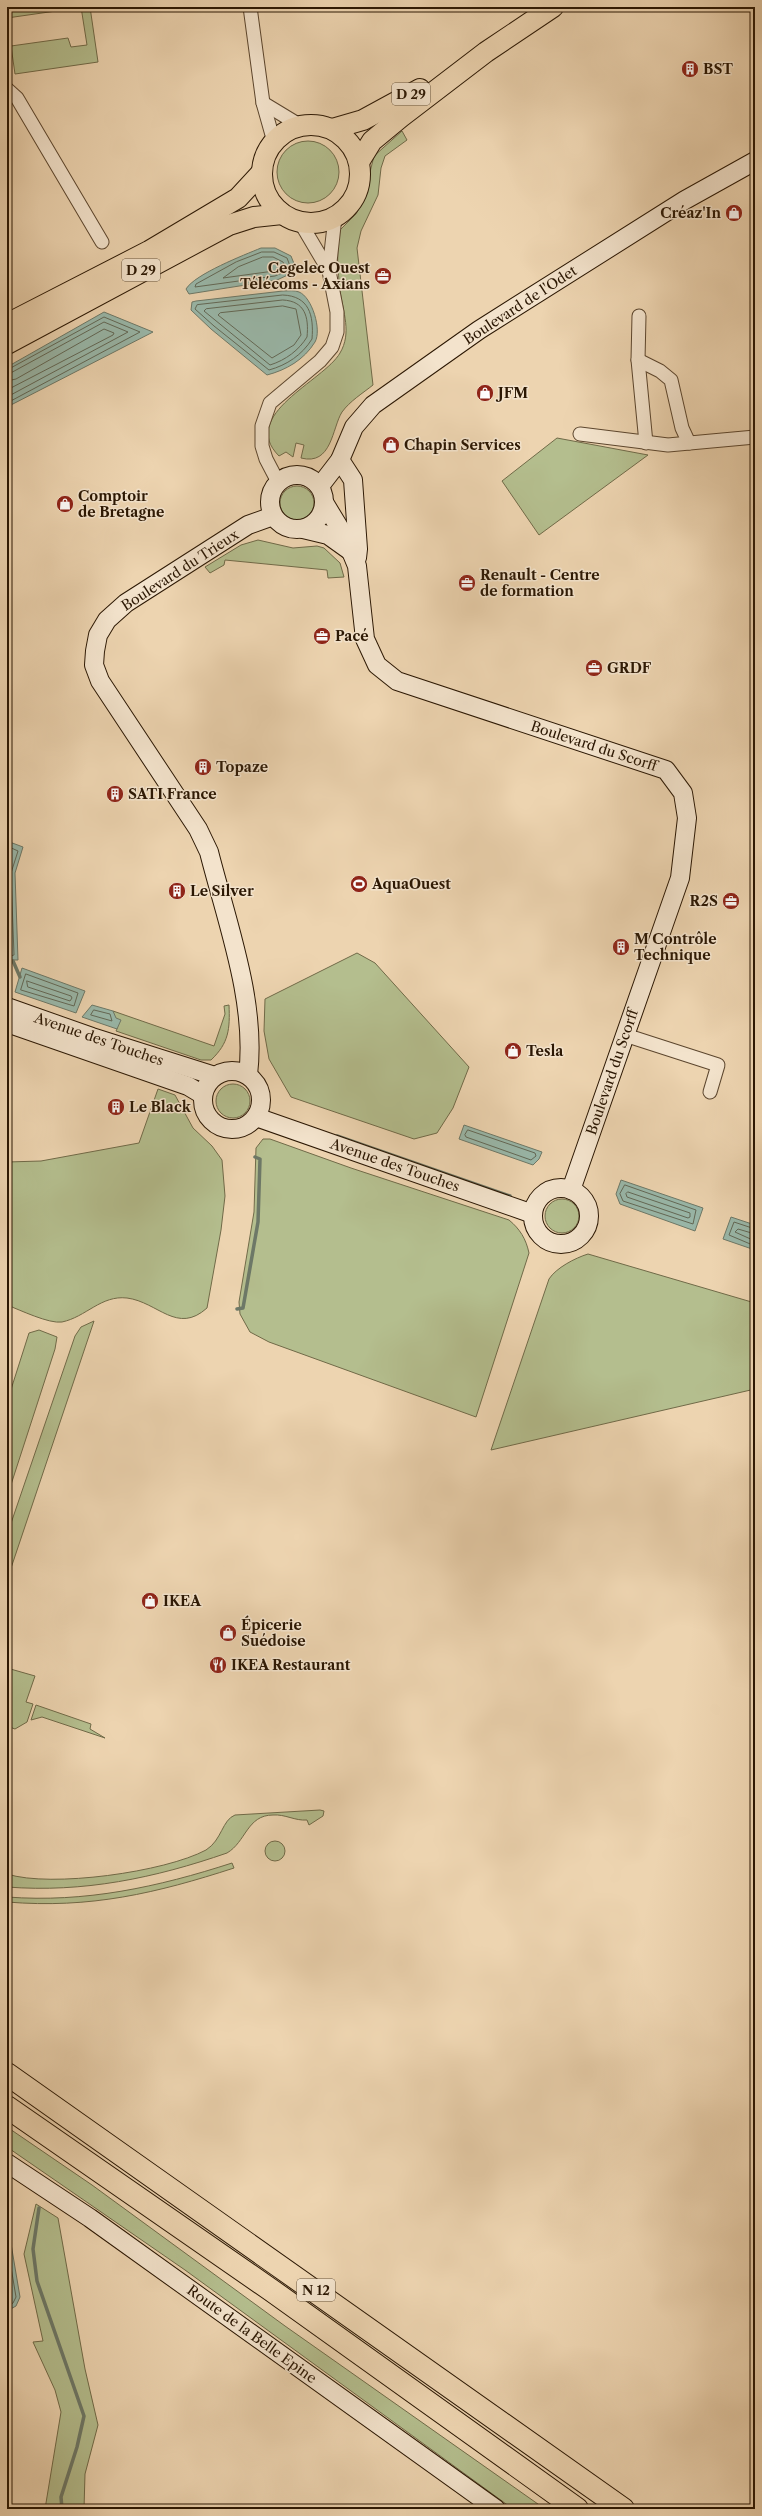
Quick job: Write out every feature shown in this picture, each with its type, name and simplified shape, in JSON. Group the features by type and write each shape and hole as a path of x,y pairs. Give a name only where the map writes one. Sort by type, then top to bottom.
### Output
{"highway":[{"name":"N 12","path":"7,2074 623,2509"},
{"name":"N 12","path":"7,2107 271,2290 577,2509"}],"main road":[{"name":"D 29","path":"359,162 372,141 486,52 553,7"},
{"name":"D 29","path":"332,129 346,127 386,109 486,52"},
{"path":"320,125 332,129 348,141 359,162 361,176 358,190 347,209 335,217 312,224 300,222 282,214 265,193 262,172 264,159 274,142 283,133 301,126 320,125"},
{"name":"D 29","path":"7,324 148,251 238,198 262,172"},
{"name":"D 29","path":"7,344 229,225 254,217 282,214"}],"street":[{"path":"250,7 263,103 274,142"},
{"path":"7,88 17,98 102,242"},
{"path":"263,103 301,126"},
{"name":"Boulevard de l'Odet","path":"320,486 340,460 354,427 373,405 479,330 684,200 755,161"},
{"path":"278,482 266,460 262,446 262,426 270,403 320,361 332,347 337,332 337,312 329,271 335,217"},
{"path":"300,222 329,271"},
{"path":"639,316 638,360 646,443"},
{"path":"638,360 660,371 671,380 682,428 689,443"},
{"path":"580,434 646,443 689,443 755,437"},
{"path":"303,529 318,521 325,504 320,486 305,475 295,474 278,482 270,499 273,516 286,527 328,534 353,556 358,549 353,480 340,460"},
{"name":"Boulevard du Scorff","path":"325,504 345,537 359,574 365,639 377,665 397,681 666,770 683,793 687,818 680,878 571,1190"},
{"name":"Boulevard du Trieux","path":"248,1075 250,1031 249,1014 209,852 198,829 100,681 94,665 98,636 107,620 126,603 248,525 273,516"},
{"name":"Avenue des Touches","path":"7,1007 171,1063 220,1074"},
{"name":"Avenue des Touches","path":"7,1023 188,1086 203,1095"},
{"path":"220,1074 237,1071 248,1075 256,1084 261,1094 261,1106 256,1117 243,1128 232,1130 221,1127 208,1117 203,1106 203,1095 207,1084 220,1074 250,1031"},
{"path":"625,1035 718,1065 710,1092"},
{"name":"Avenue des Touches","path":"256,1117 533,1214"},
{"path":"563,1188 571,1190 583,1199 589,1216 585,1230 577,1239 558,1244 544,1238 538,1231 533,1214 537,1202 547,1192 563,1188"},
{"name":"Route de la Belle Epine","path":"7,2163 90,2218 496,2509"}],"green space":[{"path":"7,7 63,7 63,10 7,18"},
{"path":"81,7 90,7 98,62 15,74 11,46 68,38 71,47 87,45"},
{"path":"402,131 407,140 385,156 381,168 378,195 361,231 357,248 373,385 345,408 329,444 325,451 319,456 311,459 301,458 304,445 296,443 293,457 286,452 279,456 269,441 269,427 276,413 288,400 331,364 340,353 344,345 346,322 340,291 338,260 340,230 356,214 363,200 374,156"},
{"path":"302,141 314,141 330,150 337,160 339,172 337,184 330,194 314,203 302,203 291,198 282,189 277,178 277,166 282,155 291,146"},
{"path":"557,438 648,455 539,535 502,481"},
{"path":"294,486 300,486 309,491 313,497 313,509 309,515 300,520 294,520 285,515 280,506 280,500 285,491"},
{"path":"258,540 293,548 317,546 324,548 340,563 344,577 328,578 327,570 225,560 224,565 210,573 205,567 241,545"},
{"path":"357,953 375,963 469,1067 453,1108 437,1133 414,1139 291,1097 269,1059 264,1031 265,999"},
{"path":"229,1005 227,1035 222,1048 211,1060 201,1060 116,1031 117,1029 113,1011 214,1046 225,1014 224,1006"},
{"path":"236,1084 245,1089 249,1094 249,1108 245,1113 240,1117 230,1118 226,1117 217,1108 216,1098 217,1094 226,1085"},
{"path":"158,1089 175,1095 193,1128 212,1146 222,1160 225,1196 221,1230 207,1308 196,1315 186,1318 177,1318 167,1315 138,1301 127,1298 118,1298 101,1303 79,1316 62,1322 56,1322 34,1316 7,1305 7,1162 41,1161 139,1143"},
{"path":"263,1139 270,1139 351,1168 509,1220 516,1227 526,1243 529,1253 476,1417 269,1342 250,1332 240,1314 239,1302 254,1212 256,1148"},
{"path":"562,1199 574,1204 579,1216 574,1228 562,1233 550,1228 545,1216 550,1204"},
{"path":"588,1254 755,1303 755,1389 491,1450 549,1279 556,1271 566,1264"},
{"path":"94,1321 7,1580 7,1535 75,1336 81,1327"},
{"path":"39,1330 57,1337 55,1349 7,1497 7,1402 29,1333"},
{"path":"7,1668 35,1676 26,1702 33,1704 27,1722 15,1729 7,1726"},
{"path":"36,1705 91,1724 90,1729 105,1738 42,1717 31,1720"},
{"path":"324,1811 323,1816 309,1825 307,1820 298,1820 277,1815 264,1816 252,1824 239,1842 227,1853 173,1870 118,1882 63,1888 7,1887 7,1874 27,1878 78,1878 108,1876 164,1865 206,1850 215,1841 227,1821 235,1815"},
{"path":"275,1841 282,1844 285,1851 282,1858 275,1861 268,1858 265,1851 268,1844"},
{"path":"232,1863 234,1868 206,1877 150,1892 123,1897 67,1903 37,1904 7,1902 7,1897 65,1898 121,1891 177,1879"},
{"path":"7,2127 92,2185 285,2326 545,2509 513,2509 185,2270 7,2147"},
{"path":"36,2204 58,2218 85,2369 98,2425 85,2474 84,2509 45,2509 61,2412 55,2390 33,2342 43,2341 24,2254"}],"water":[{"path":"261,248 275,248 291,256 295,266 292,273 277,280 189,294 186,289 191,283 209,271"},
{"path":"283,291 297,291 304,295 308,300 312,307 316,322 317,337 311,348 300,359 288,367 267,375 211,329 191,310 192,302 196,301"},
{"path":"104,312 153,332 7,407 7,367"},
{"path":"7,841 23,847 15,873 18,960 7,960"},
{"path":"22,968 85,991 76,1013 15,992"},
{"path":"92,1005 113,1011 116,1018 121,1020 117,1029 82,1017"},
{"path":"464,1125 542,1152 539,1159 533,1165 459,1139"},
{"path":"621,1180 703,1208 695,1231 620,1204 616,1194"},
{"path":"731,1217 755,1225 755,1250 723,1239"},
{"path":"7,2220 20,2297 16,2306 7,2311"}],"waterway":[{"path":"13,961 20,977"},
{"path":"337,1136 510,1196"},
{"path":"237,1309 243,1308 258,1222 260,1159 255,1157"},
{"path":"39,2208 33,2249 37,2281 84,2416 77,2447 61,2497 62,2509"}],"place":[{"name":"BST","path":"690,69"},
{"name":"Créaz'In","path":"734,213"},
{"name":"Cegelec Ouest Télécoms - Axians","path":"383,276"},
{"name":"JFM","path":"485,393"},
{"name":"Chapin Services","path":"391,445"},
{"name":"Comptoir de Bretagne","path":"65,504"},
{"name":"Renault - Centre de formation","path":"467,583"},
{"name":"Pacé","path":"322,636"},
{"name":"GRDF","path":"594,668"},
{"name":"Topaze","path":"203,767"},
{"name":"SATI France","path":"115,794"},
{"name":"AquaOuest","path":"359,884"},
{"name":"Le Silver","path":"177,891"},
{"name":"R2S","path":"731,901"},
{"name":"M Contrôle Technique","path":"621,947"},
{"name":"Tesla","path":"513,1051"},
{"name":"Le Black","path":"116,1107"},
{"name":"IKEA","path":"150,1601"},
{"name":"Épicerie Suédoise","path":"228,1633"},
{"name":"IKEA Restaurant","path":"218,1665"}]}
